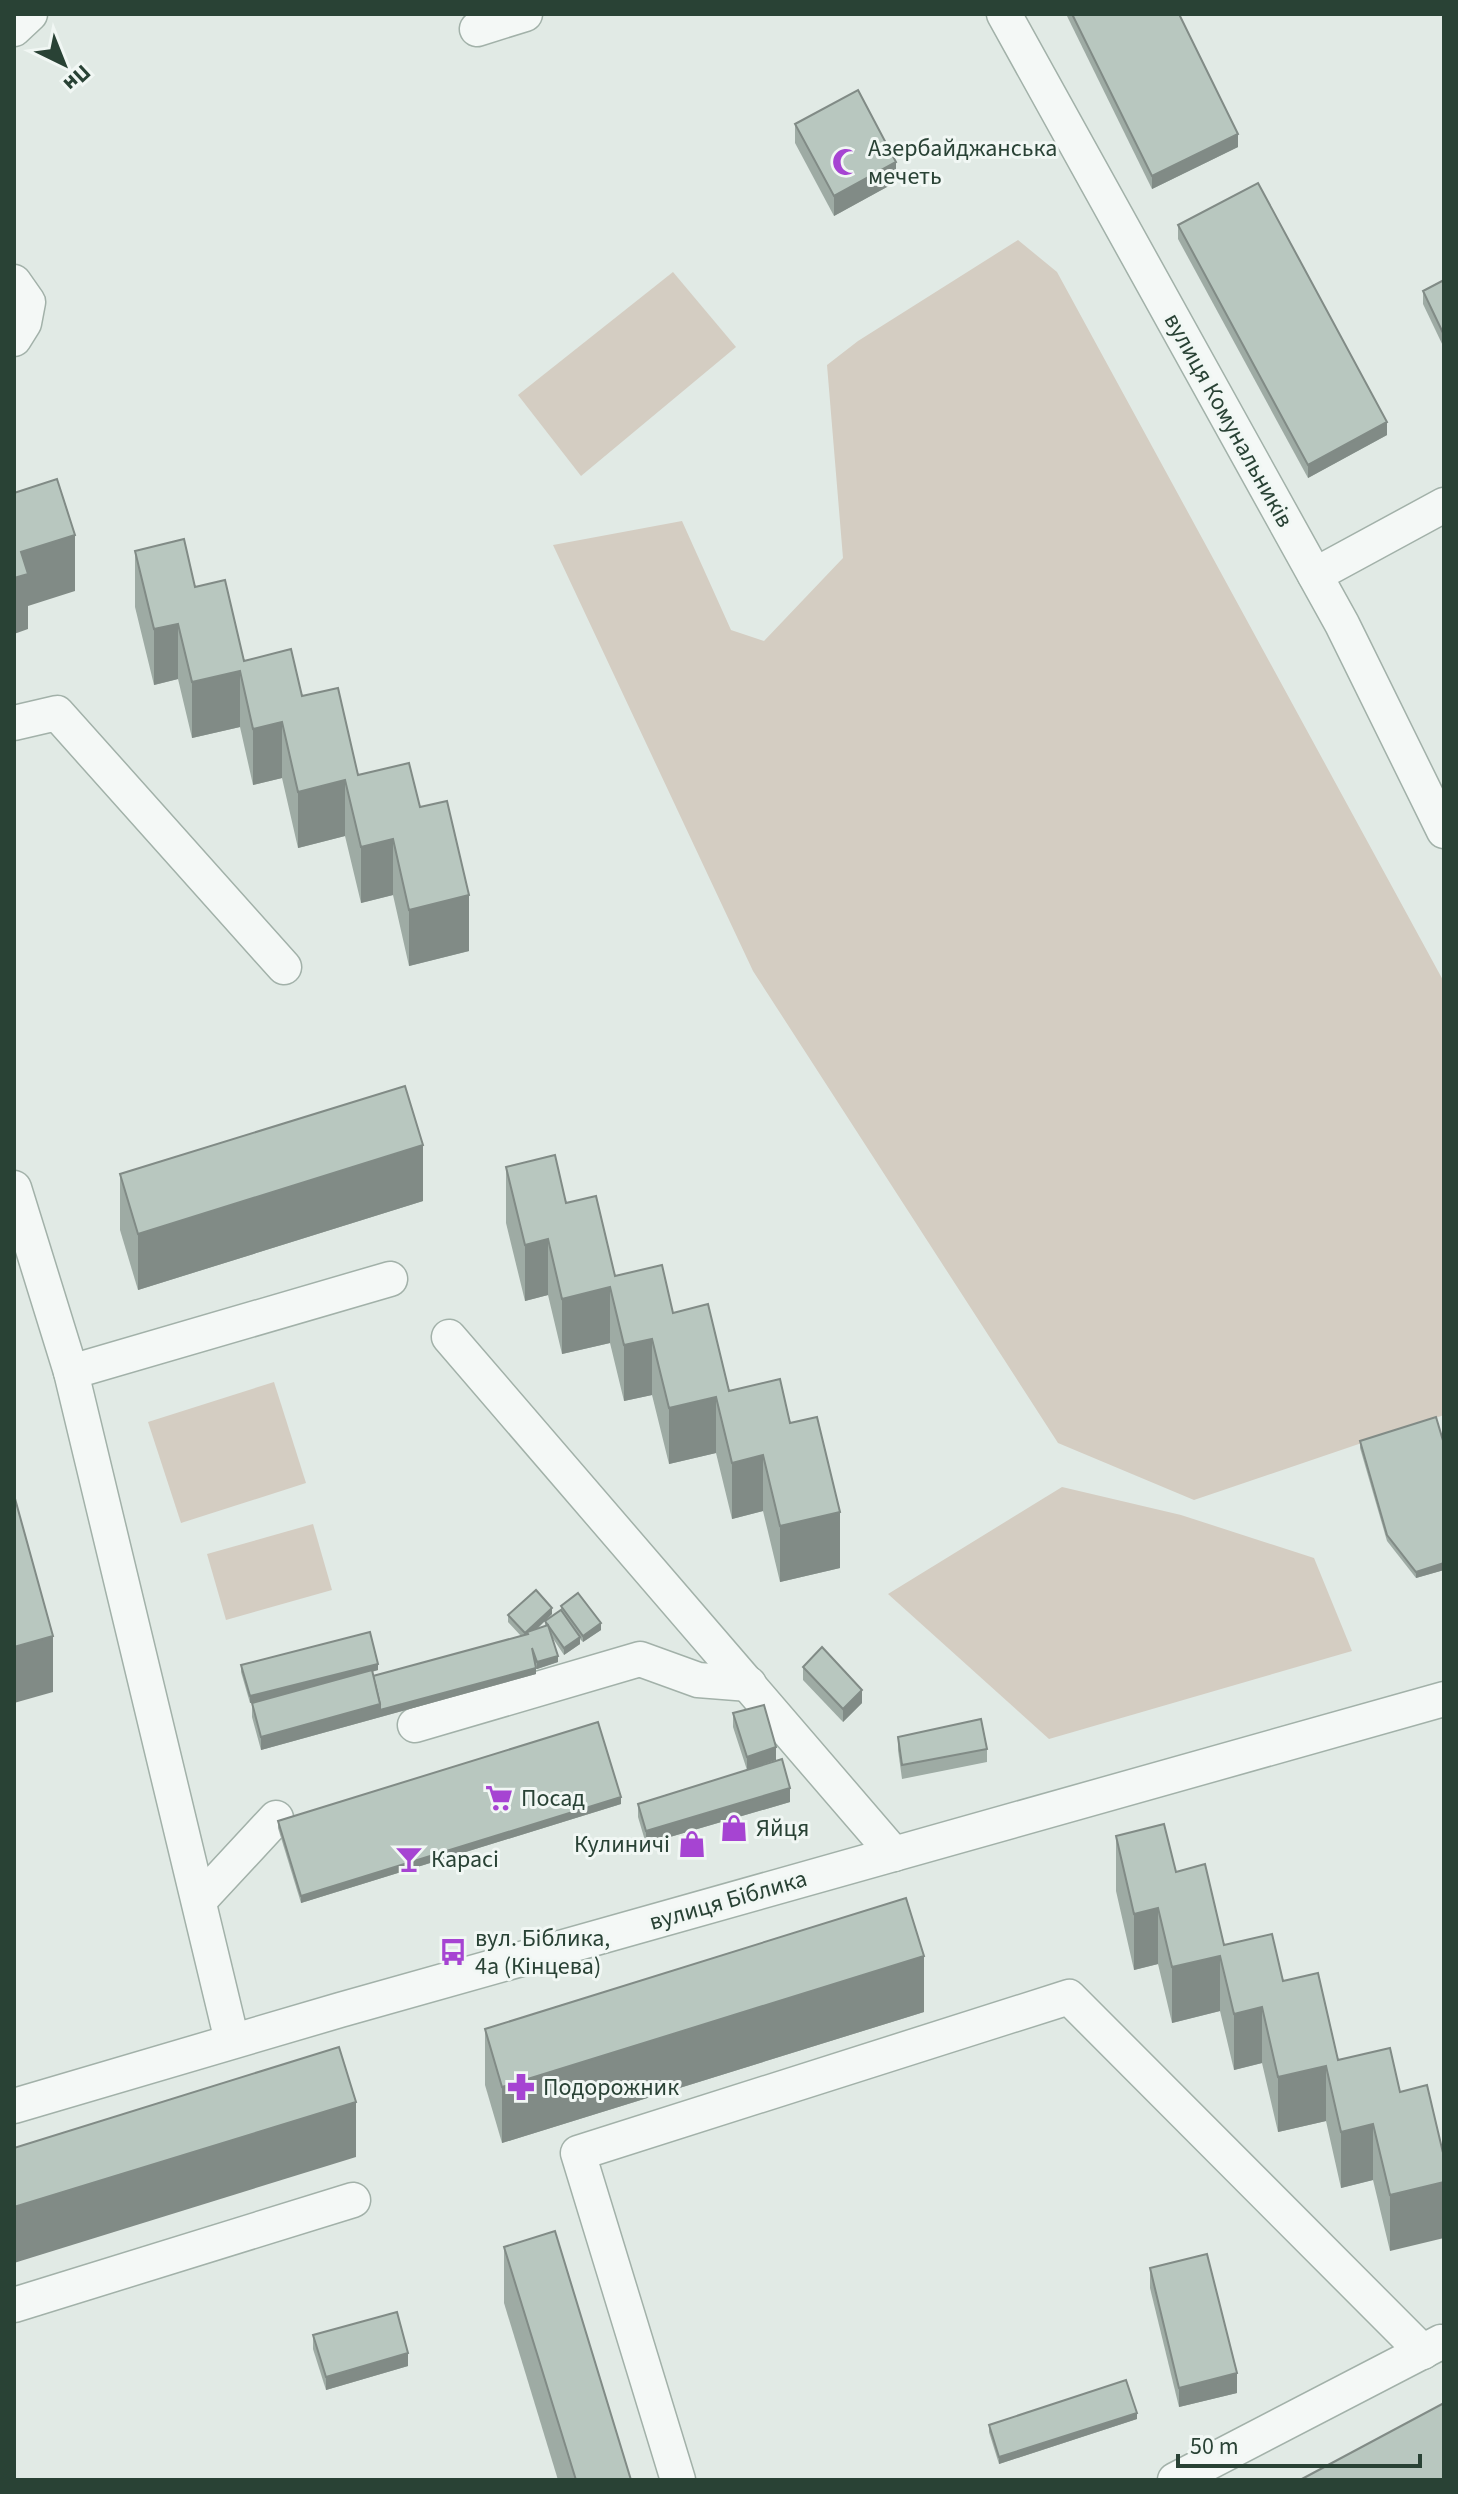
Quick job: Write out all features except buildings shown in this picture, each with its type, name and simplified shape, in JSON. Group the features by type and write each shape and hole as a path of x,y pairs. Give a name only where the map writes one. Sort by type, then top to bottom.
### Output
{"street":[{"path":"14,29 30,14"},
{"path":"477,29 525,14"},
{"name":"вулиця Комунальників","path":"1004,14 1342,624 1444,831"},
{"path":"14,282 28,302 24,323 14,339"},
{"path":"1315,575 1444,505"},
{"path":"14,723 57,713 284,967"},
{"path":"14,1188 71,1372 232,2041"},
{"path":"71,1372 390,1279"},
{"path":"449,1337 894,1854"},
{"path":"415,1725 640,1659 698,1680 749,1684"},
{"name":"вулиця Біблика","path":"14,2106 232,2041 1444,1699"},
{"path":"199,1901 276,1818"},
{"path":"678,2480 578,2153 1069,1997 1434,2346 1175,2480"},
{"path":"14,2305 353,2200"}],"shaded area":[{"path":"1018,240 1057,272 1444,982 1444,1415 1194,1500 1058,1443 753,971 553,545 682,521 731,630 764,641 843,558 827,365 858,341"},
{"path":"673,272 736,347 581,476 518,395"},
{"path":"274,1382 306,1483 181,1523 148,1422"},
{"path":"1062,1487 1181,1515 1314,1558 1352,1651 1049,1739 888,1594"},
{"path":"313,1524 332,1590 226,1620 207,1554"}],"place":[{"name":"Азербайджанська мечеть","path":"846,162"},
{"name":"Посад","path":"499,1798"},
{"name":"Яйця","path":"734,1828"},
{"name":"Кулиничі","path":"692,1844"},
{"name":"Карасі","path":"409,1859"},
{"name":"вул. Біблика, 4а (Кінцева)","path":"453,1952"},
{"name":"Подорожник","path":"521,2087"}]}
